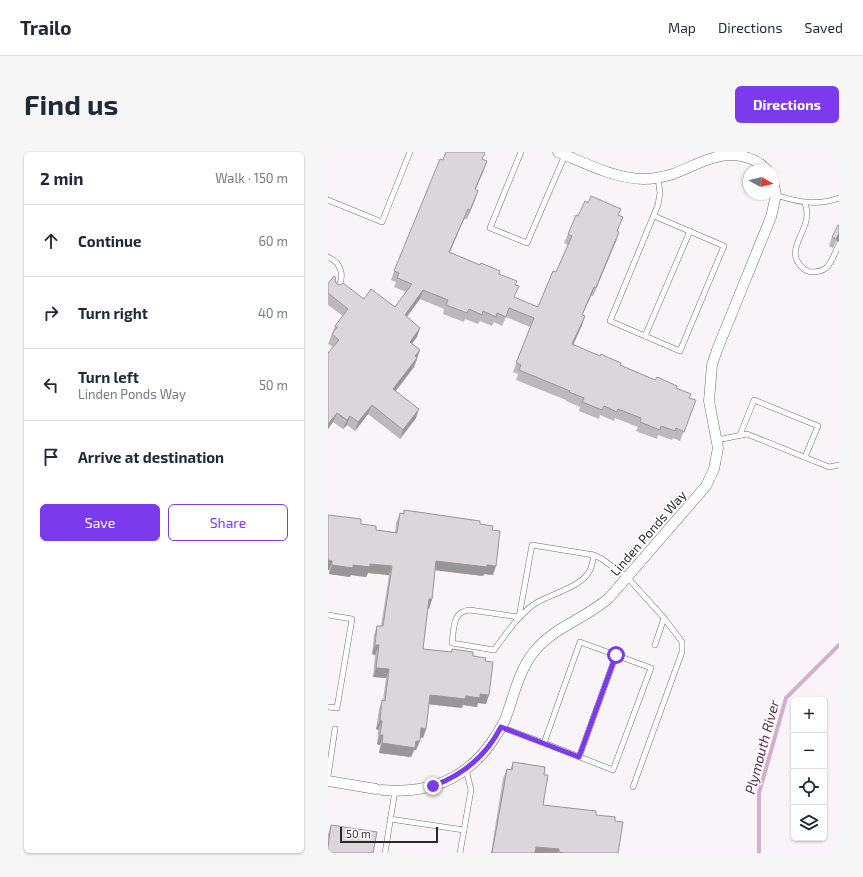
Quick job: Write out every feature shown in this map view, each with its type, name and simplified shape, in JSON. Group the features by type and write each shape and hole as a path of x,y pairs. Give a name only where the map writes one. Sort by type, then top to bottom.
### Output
{"street":[{"path":"561,153 618,175 632,178 658,178 671,175 714,157 744,157 756,161 759,164"},
{"name":"Linden Ponds Way","path":"328,780 395,791 416,790 446,781 466,769 485,751 501,727 518,678 534,652 556,631 598,608 609,598 628,578 706,486 717,459 717,440 709,401 712,365 771,217 775,200"}],"lane":[{"path":"328,200 382,222 410,152"},
{"path":"521,152 490,228 527,243 561,153"},
{"path":"654,216 724,246 680,351 610,321 654,216 660,193 658,178"},
{"path":"779,196 805,203 818,203 839,198"},
{"path":"805,203 808,213 796,248 795,256 797,263 802,269 810,272 825,269 832,260 839,244"},
{"path":"645,336 690,231"},
{"path":"328,257 340,267 343,275 342,283 336,290"},
{"path":"740,435 754,400 818,426 805,458"},
{"path":"717,440 747,434 829,467 839,465"},
{"path":"519,617 532,545 594,555 602,559 628,578 664,618 682,642 682,652 633,788"},
{"path":"519,617 464,610 455,620 452,643 494,650 519,617 534,604 585,577 590,570 594,555"},
{"path":"328,615 352,619 337,708 328,707"},
{"path":"655,645 664,618"},
{"path":"501,727 613,770 651,668 580,642 544,743"},
{"path":"579,757 616,655"},
{"path":"328,776 335,729"},
{"path":"460,853 471,790 466,769"},
{"path":"385,853 395,791"},
{"path":"390,819 464,830"}],"building":[{"path":"446,152 484,152 485,153 482,159 487,161 475,189 478,191 470,210 468,209 449,252 480,265 481,263 500,271 499,274 517,281 515,285 519,286 514,297 538,307 553,271 556,272 572,236 568,234 576,215 578,216 585,201 588,203 591,196 621,209 618,215 623,217 617,231 619,232 596,287 594,287 582,315 585,316 572,344 600,356 601,354 621,363 620,365 655,380 657,377 677,386 676,388 691,394 689,398 696,400 684,432 676,428 675,431 661,426 660,430 640,422 641,418 618,409 617,412 604,406 602,410 582,402 584,398 569,392 570,391 519,370 521,365 516,363 534,318 509,308 506,317 497,313 496,317 483,311 482,315 469,309 467,313 446,305 448,300 423,290 405,315 420,328 410,342 420,350 415,356 417,358 393,389 419,409 403,430 372,405 358,422 350,416 347,420 337,413 328,424 328,353 339,340 332,334 337,327 335,326 348,309 328,293 328,284 334,276 337,284 340,285 343,283 364,299 371,289 395,307 412,284 397,278 399,273 394,271 440,159 443,160"},
{"path":"838,225 839,233 836,239 832,237"},
{"path":"404,510 480,521 480,524 493,526 492,530 500,531 496,566 487,565 487,567 436,561 432,599 429,599 423,649 452,652 452,649 473,652 473,656 486,658 485,661 493,662 489,695 480,694 480,698 466,696 465,699 430,695 426,729 421,728 420,741 416,741 415,748 382,743 383,735 380,735 382,700 385,701 389,669 376,668 379,645 375,645 377,626 383,626 392,566 370,564 370,567 353,565 353,568 332,565 332,561 328,560 328,515 361,519 361,524 376,526 376,530 397,533 400,513 404,514"},
{"path":"513,762 545,767 544,775 548,775 543,805 596,811 596,815 615,817 615,821 623,822 618,853 565,853 559,852 559,849 536,847 535,853 492,853 507,769 512,770"},
{"path":"331,825 377,832 373,853 328,853"}],"waterway":[{"name":"Plymouth River","path":"759,853 759,793 786,698 839,645"}],"route":[{"path":"433,786 456,776 477,760 501,727 579,757 616,655"}]}
